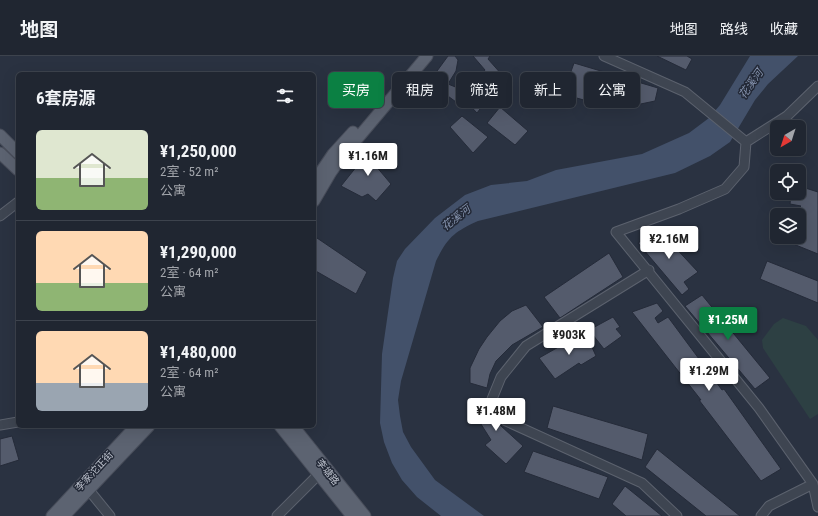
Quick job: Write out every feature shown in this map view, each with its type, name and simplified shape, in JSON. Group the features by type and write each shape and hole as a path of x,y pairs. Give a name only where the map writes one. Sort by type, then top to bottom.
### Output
{"main road":[{"path":"316,179 333,154 419,56"},
{"path":"316,197 330,172 427,56"},
{"path":"0,135 16,151"},
{"path":"0,153 16,168"},
{"name":"李家沱正街","path":"64,516 134,428"},
{"name":"李家沱正街","path":"52,516 86,487 147,428"},
{"name":"李塘路","path":"282,428 352,516"},
{"name":"李塘路","path":"294,428 365,516"}],"street":[{"path":"604,56 685,92 746,142"},
{"path":"746,142 787,116 818,86"},
{"path":"746,142 744,167 725,189 679,209 616,232 649,270 760,408 813,484 818,507"},
{"path":"0,216 16,204"},
{"path":"649,270 526,346 501,377 492,399 506,421 642,483 678,516"},
{"path":"0,425 16,422"},
{"path":"277,516 318,475"},
{"path":"761,516 768,506 813,484"},
{"path":"86,487 110,516"}],"shaded area":[{"path":"783,318 806,326 818,340 818,414 810,419 763,348 762,340 774,324"}],"water":[{"name":"花溪河","path":"750,56 798,56 768,84 755,100 730,142 710,156 675,173 478,221 457,232 444,246 436,261 401,381 398,400 403,432 411,447 435,480 484,516 441,516 417,497 402,480 392,463 384,442 380,423 382,354 393,278 397,261 405,249 435,218 465,195 491,185 527,181 556,170 642,154 689,133 709,118 720,105"}],"building":[{"path":"448,56 455,56 458,60 456,71 448,84 448,72 436,72"},
{"path":"473,56 490,56 488,59 499,72 483,72 485,70"},
{"path":"657,56 687,56 692,59 686,70"},
{"path":"574,63 604,72 584,72 584,100 576,98 576,72 571,72"},
{"path":"640,83 658,88 655,101 640,104"},
{"path":"448,84 456,87 456,102 448,96"},
{"path":"472,108 481,108 477,113"},
{"path":"499,108 501,108 528,131 515,145 487,123"},
{"path":"462,116 488,137 473,153 450,127"},
{"path":"373,146 384,155 375,165 391,184 376,201 368,194 362,197 341,186"},
{"path":"806,188 818,192 818,254 793,244 806,244 806,208 799,208 801,206 790,204 790,200 806,200"},
{"path":"658,229 698,272 684,282 689,289 682,295 638,243"},
{"path":"317,238 367,272 356,294 316,271"},
{"path":"609,253 623,277 560,318 544,297"},
{"path":"767,261 818,281 818,303 760,279"},
{"path":"702,295 770,378 755,389 685,306"},
{"path":"657,303 663,311 655,318 658,323 668,317 722,390 724,389 781,469 761,481 699,400 701,400 632,312"},
{"path":"526,305 543,327 512,345 496,361 490,374 487,388 470,383 470,368 479,349 487,337 500,321 512,311"},
{"path":"613,317 620,327 616,329 622,336 604,349 589,330"},
{"path":"585,332 596,356 581,365 579,363 555,379 539,358"},
{"path":"486,399 501,426 523,446 506,464 485,445 491,440 469,405"},
{"path":"553,406 648,434 642,460 547,428"},
{"path":"12,436 19,460 0,466 0,439"},
{"path":"657,449 740,516 706,516 645,467"},
{"path":"533,451 608,477 599,499 524,472"},
{"path":"625,486 662,516 626,516 612,504"}]}
